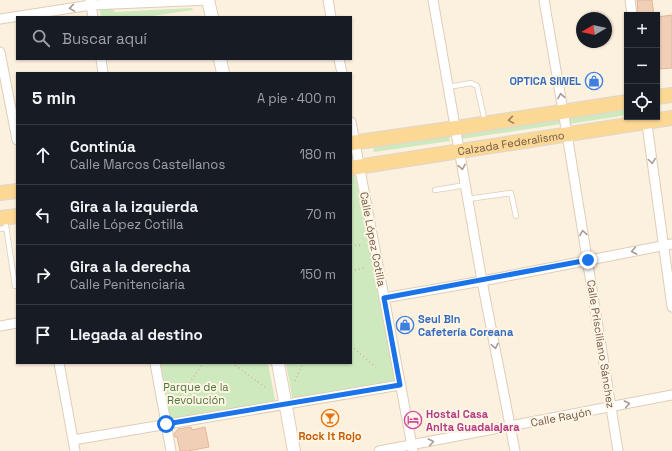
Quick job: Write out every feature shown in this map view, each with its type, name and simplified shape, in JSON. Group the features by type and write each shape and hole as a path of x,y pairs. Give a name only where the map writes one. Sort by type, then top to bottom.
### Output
{"main road":[{"path":"209,0 212,16"},
{"path":"220,60 223,72"},
{"path":"660,97 672,95"},
{"path":"353,143 624,102"},
{"name":"Calzada Federalismo","path":"660,119 672,118"},
{"name":"Calzada Federalismo","path":"355,167 460,152 646,120"},
{"path":"0,193 16,191"},
{"path":"278,364 294,451"}],"street":[{"path":"17,16 91,3 209,0"},
{"path":"328,0 331,16"},
{"path":"433,0 482,280 515,451"},
{"name":"Calle Prisciliano Sánchez","path":"544,0 588,260 618,451"},
{"path":"630,0 632,12"},
{"path":"91,3 93,16"},
{"path":"0,19 16,16"},
{"path":"0,52 16,135"},
{"path":"101,60 104,72"},
{"path":"339,60 342,72"},
{"path":"646,120 668,245 672,307"},
{"name":"Calle López Cotilla","path":"352,132 355,167 384,298 412,448"},
{"path":"384,298 668,245"},
{"path":"0,326 16,323"},
{"path":"59,364 75,451 72,451"},
{"path":"155,364 171,451"},
{"path":"73,440 400,385"},
{"name":"Calle Rayón","path":"379,451 412,448 510,426 672,395"}],"lane":[{"path":"448,87 471,83 476,86 485,124"},
{"path":"435,190 466,185"},
{"path":"468,199 511,193 516,216"},
{"path":"6,222 15,286"}],"path":[{"path":"352,246 360,244"},
{"path":"352,271 365,268"},
{"path":"352,347 376,367"},
{"path":"176,402 202,364"},
{"path":"233,364 265,387"},
{"path":"295,381 303,364"}],"green space":[{"path":"109,6 115,12 192,8 193,10 152,16 101,16 99,7"},
{"path":"624,105 624,115 569,124 568,113"},
{"path":"559,114 561,124 461,139 459,129"},
{"path":"448,131 450,141 374,152 372,142"},
{"path":"352,169 354,169 397,388 294,407 286,364 352,364"},
{"name":"Parque de la Revolución","path":"160,364 268,364 277,410 171,429"}],"building":[{"path":"637,0 652,0 654,12 638,12"},
{"path":"672,15 672,68 660,69 660,17"},
{"path":"191,427 192,430 205,427 209,447 180,451 177,437 175,437 174,434 178,429"}],"place":[{"name":"OPTICA SIWEL","path":"594,81"},
{"name":"Seul Bin Cafetería Coreana","path":"405,325"},
{"name":"Rock It Rojo","path":"330,418"},
{"name":"Hostal Casa Anita Guadalajara","path":"413,420"}],"route":[{"path":"166,424 400,385 384,298 588,260"}]}
